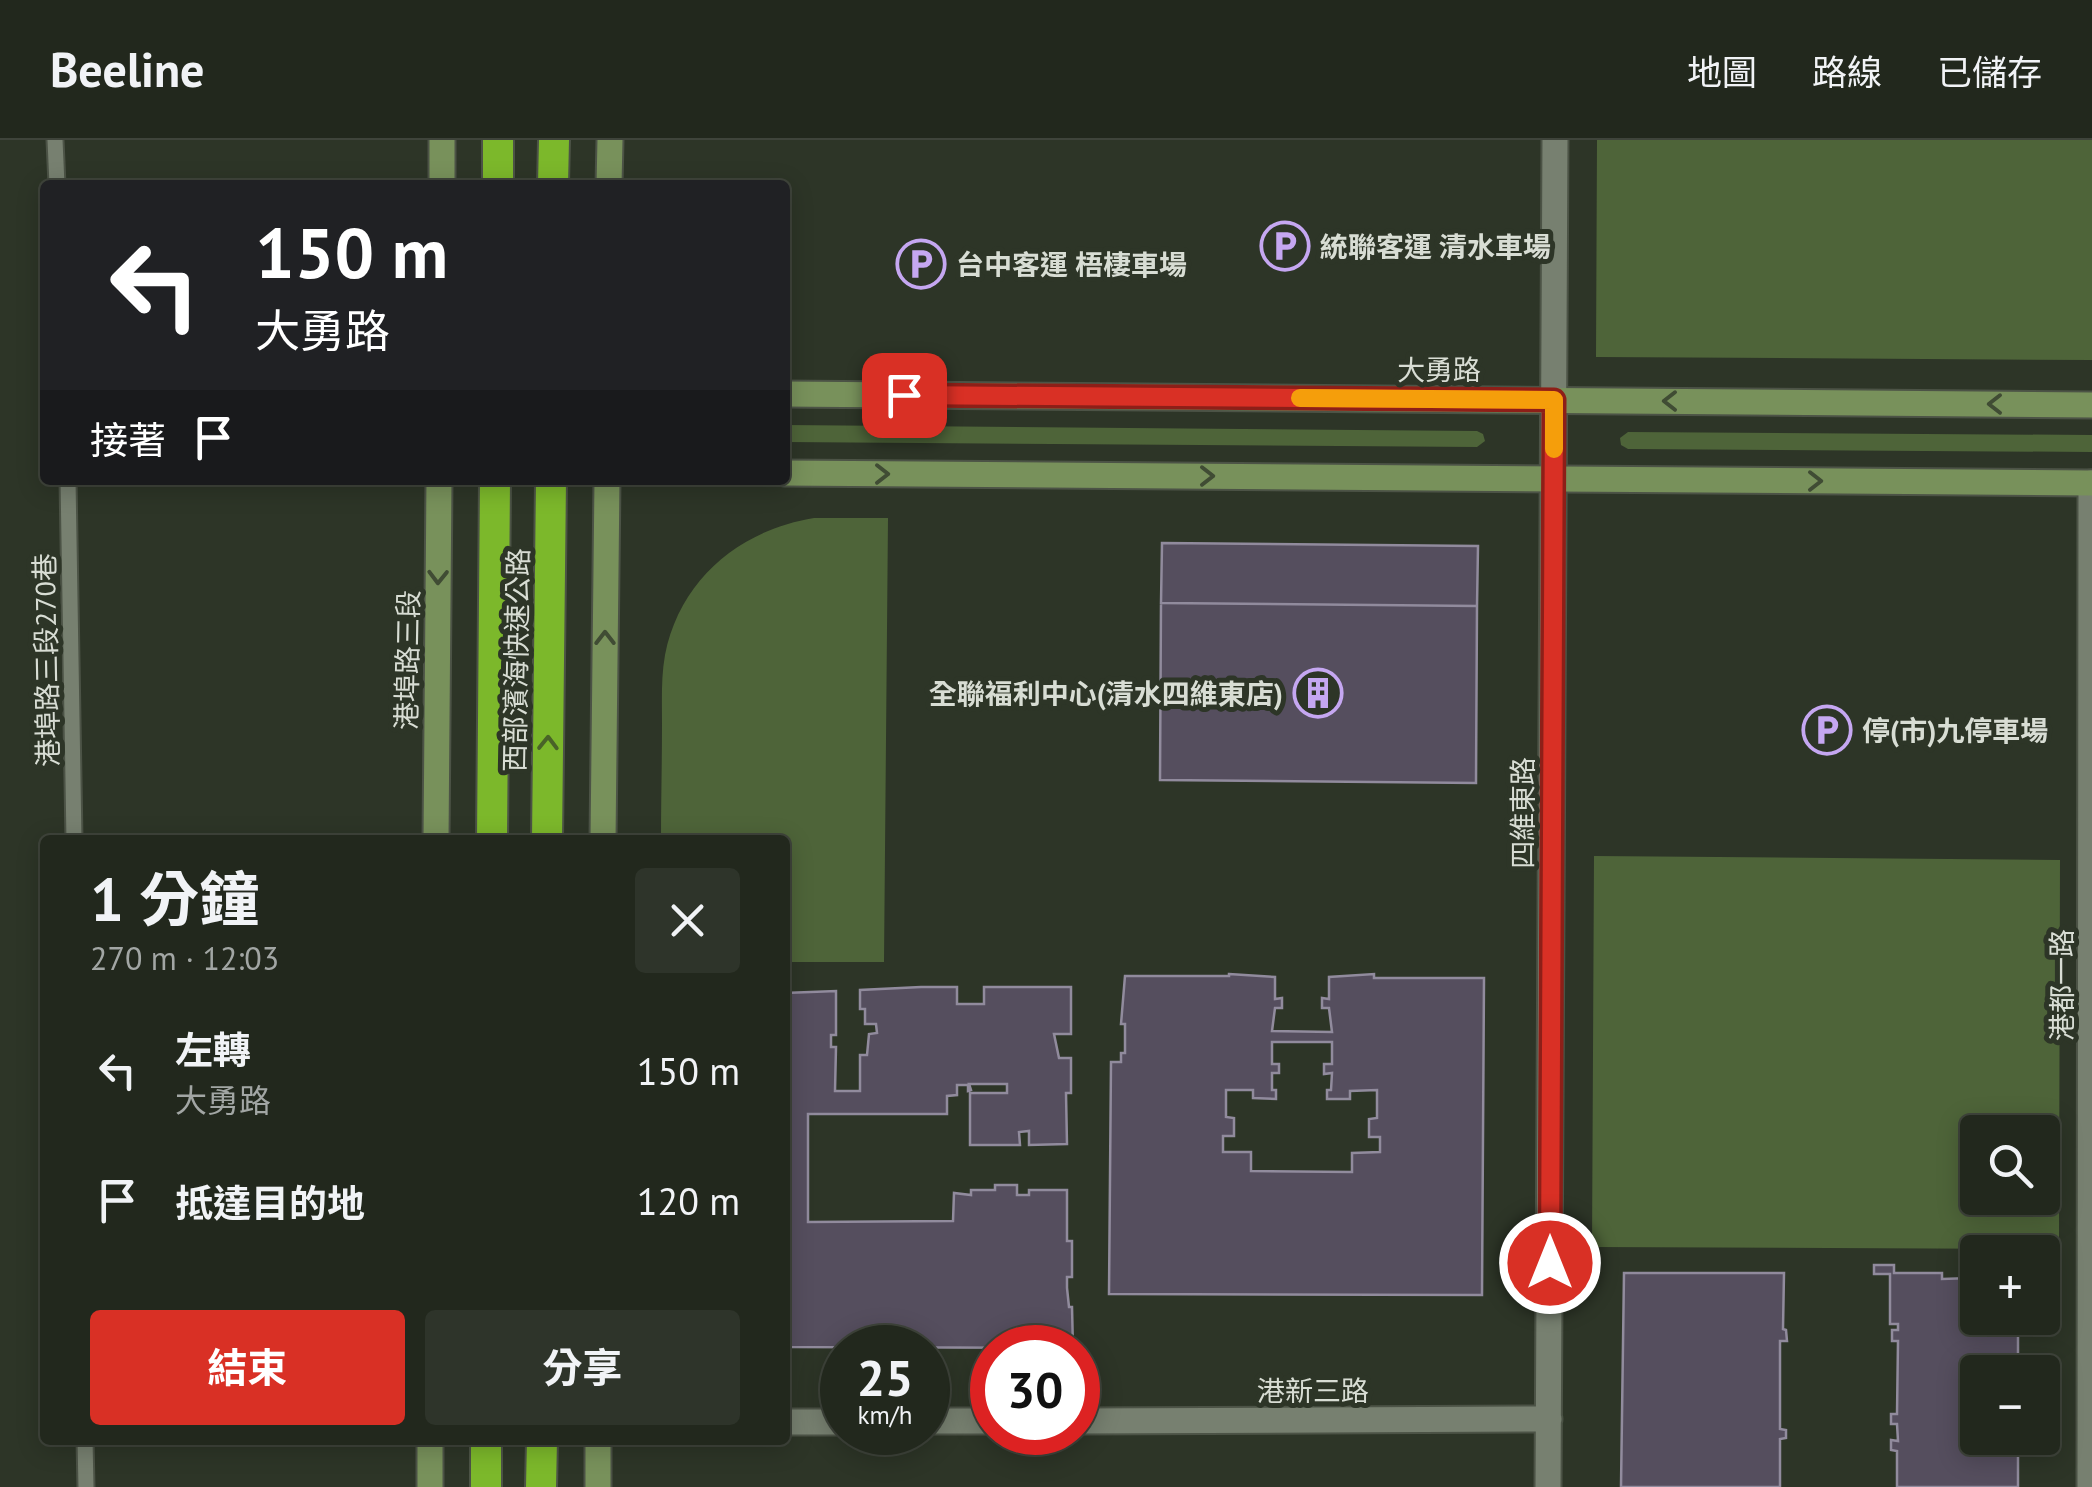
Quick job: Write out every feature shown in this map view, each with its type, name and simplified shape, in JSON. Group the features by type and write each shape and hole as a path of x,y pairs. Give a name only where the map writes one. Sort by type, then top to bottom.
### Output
{"highway":[{"path":"498,140 498,180"},
{"path":"553,180 554,140"},
{"name":"西部濱海快速公路","path":"492,835 495,485"},
{"name":"西部濱海快速公路","path":"547,835 550,485"},
{"path":"486,1445 486,1487"},
{"path":"542,1445 542,1487"}],"street":[{"path":"442,140 442,180"},
{"path":"609,180 610,140"},
{"name":"四維東路","path":"1548,1487 1555,140"},
{"name":"大勇路","path":"790,394 2092,404"},
{"path":"790,473 2092,483"},
{"name":"港都一路","path":"2090,1487 2092,483"},
{"name":"港埠路三段","path":"436,835 439,485"},
{"path":"604,835 606,485"},
{"name":"港新三路","path":"1100,1421 1549,1419"},
{"path":"790,1422 820,1422"},
{"path":"430,1445 430,1487"},
{"path":"598,1445 598,1487"}],"lane":[{"path":"55,140 56,180"},
{"name":"港埠路三段270巷","path":"68,485 74,835"},
{"path":"86,1445 86,1487"}],"green space":[{"path":"1597,140 2092,140 2092,360 1596,357"},
{"path":"790,425 1477,431 1485,441 1477,447 790,442"},
{"path":"1628,432 2092,435 2092,452 1628,449 1621,445 1620,438"},
{"path":"814,518 888,518 884,962 790,962 790,835 661,835 663,672 673,628 684,603 717,562 738,547 787,524"},
{"path":"1594,856 2060,860 2059,1115 1960,1115 1960,1215 2059,1215 2059,1235 1960,1235 1960,1249 1592,1247"}],"building":[{"path":"1162,543 1478,546 1477,606 1161,603"},
{"name":"全聯福利中心(清水四維東店)","path":"1161,603 1477,606 1476,783 1160,780"},
{"path":"1374,974 1374,978 1484,978 1482,1295 1109,1294 1111,1062 1121,1062 1121,1053 1125,1053 1125,1024 1121,1024 1125,976 1275,977 1275,999 1282,998 1282,1008 1275,1008 1272,1031 1332,1032 1329,1008 1322,1008 1322,998 1329,999 1329,977","holes":["1272,1042 1332,1042 1332,1064 1324,1064 1324,1074 1332,1073 1327,1099 1350,1099 1350,1091 1377,1090 1377,1118 1369,1119 1369,1137 1380,1137 1380,1152 1352,1153 1352,1172 1251,1171 1251,1152 1223,1152 1223,1136 1234,1136 1234,1118 1226,1117 1226,1090 1253,1090 1253,1098 1276,1099 1272,1073 1279,1073 1279,1064 1272,1064"]},
{"path":"957,987 957,1004 984,1004 984,987 1071,987 1071,1034 1054,1034 1059,1058 1071,1058 1071,1093 1066,1093 1067,1144 1029,1145 1029,1131 1019,1132 1020,1145 970,1145 970,1093 1007,1093 1007,1084 969,1084 968,1091 968,1085 957,1085 957,1095 947,1096 947,1114 808,1114 808,1222 953,1221 954,1193 971,1195 971,1190 995,1190 995,1185 1017,1185 1017,1195 1029,1195 1029,1190 1067,1190 1072,1277 1067,1277 1067,1288 1072,1325 970,1325 970,1348 950,1348 950,1325 820,1325 820,1347 790,1347 790,993 836,991 836,1035 831,1035 831,1047 836,1047 835,1091 860,1091 860,1055 867,1055 869,1034 877,1033 876,1024 865,1024 865,1009 860,1009 860,990"},
{"path":"1874,1265 1894,1265 1894,1273 1942,1273 1942,1279 1960,1278 1960,1335 2018,1335 2018,1355 1960,1355 1960,1455 2018,1455 2018,1487 1897,1487 1897,1451 1891,1450 1891,1440 1898,1441 1897,1424 1891,1424 1891,1414 1897,1414 1898,1341 1892,1341 1892,1330 1898,1330 1898,1324 1890,1324 1890,1274 1874,1274"},
{"path":"1624,1273 1784,1273 1783,1329 1787,1341 1780,1341 1780,1429 1786,1430 1786,1438 1780,1439 1780,1487 1621,1487"}],"slow traffic":[{"path":"1300,398 1554,400 1554,449"}],"place":[{"name":"統聯客運 清水車場","path":"1285,246"},
{"name":"台中客運 梧棲車場","path":"921,264"},
{"name":"全聯福利中心(清水四維東店)","path":"1318,693"},
{"name":"停(市)九停車場","path":"1827,730"}],"route":[{"path":"904,395 1554,400 1550,1263"}]}
